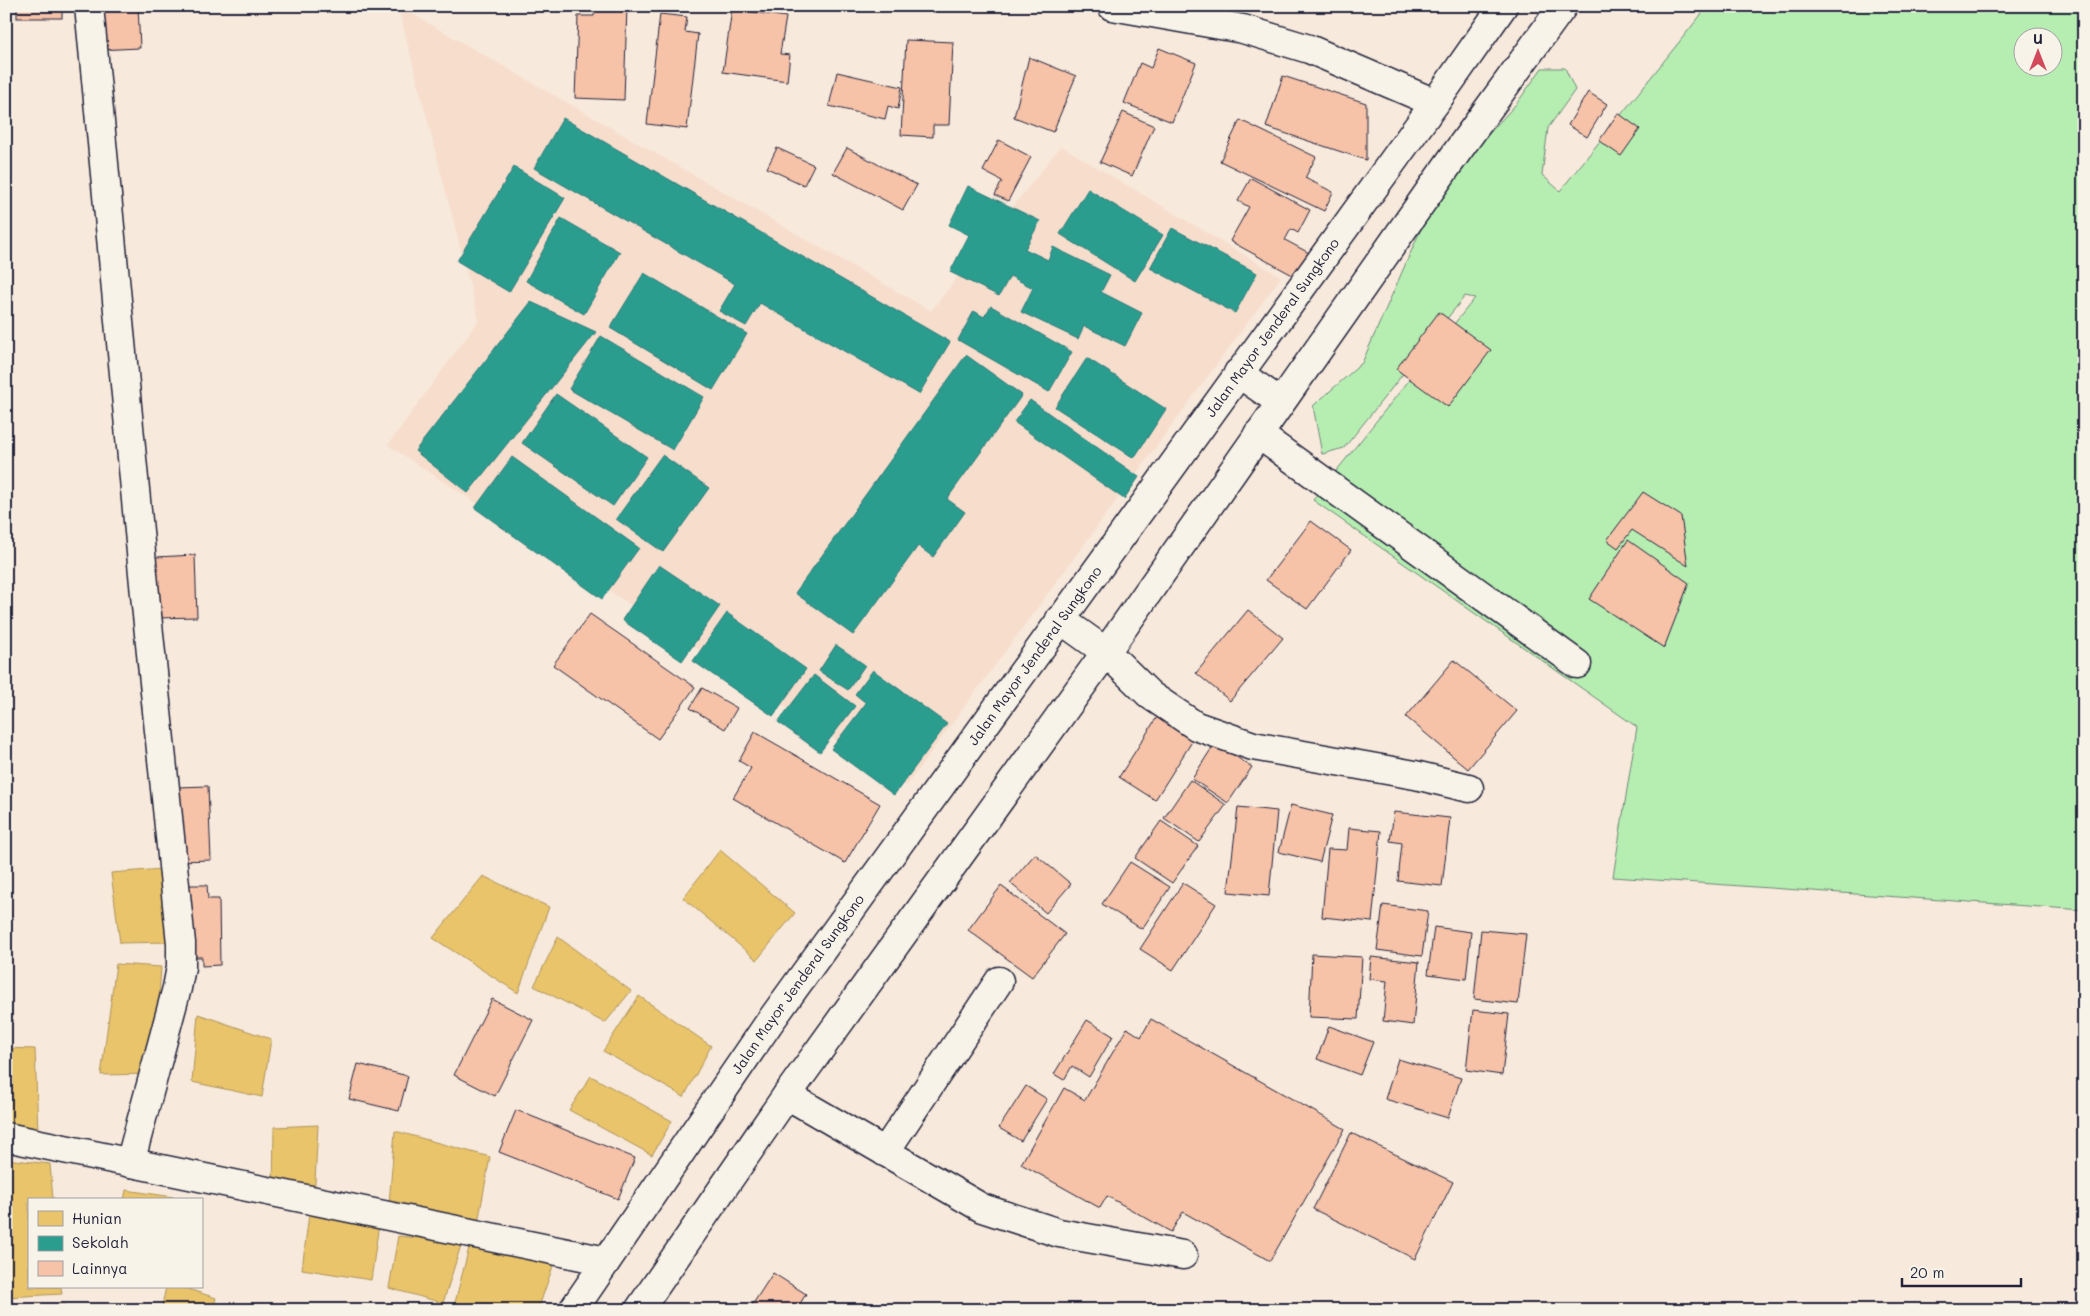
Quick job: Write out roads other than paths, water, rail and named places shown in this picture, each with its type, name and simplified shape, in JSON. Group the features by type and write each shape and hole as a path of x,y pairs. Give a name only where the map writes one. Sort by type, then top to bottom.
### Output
{"main road":[{"path":"89,6 146,605 181,943 181,967 177,988 130,1163"},
{"path":"1112,6 1243,28 1309,49 1435,103"},
{"name":"Jalan Mayor Jenderal Sungkono","path":"573,1310 774,1014 1435,103 1503,6"},
{"path":"639,1310 787,1095 1106,652 1485,112 1563,6"},
{"path":"1238,373 1280,402"},
{"path":"1258,434 1577,664"},
{"path":"1060,620 1106,652 1150,695 1196,726 1253,746 1415,775 1469,788"},
{"path":"885,1152 998,981"},
{"path":"787,1095 982,1208 1059,1233 1183,1255"},
{"path":"6,1137 606,1261"}]}
